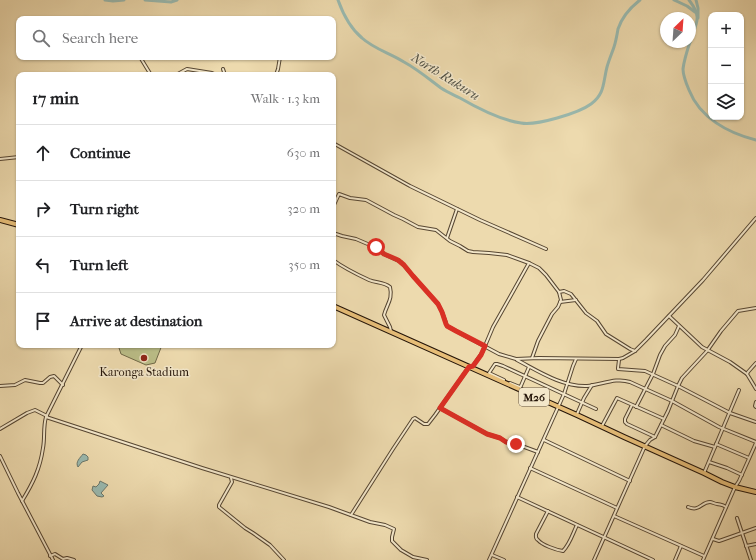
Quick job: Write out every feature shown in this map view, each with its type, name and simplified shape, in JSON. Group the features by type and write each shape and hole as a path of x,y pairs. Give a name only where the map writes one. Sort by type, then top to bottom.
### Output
{"main road":[{"path":"0,220 16,224"},
{"name":"M26","path":"336,307 469,367 520,388 558,407 704,472 722,482 756,492"}],"street":[{"path":"142,60 149,72"},
{"path":"277,72 280,60"},
{"path":"182,72 187,69 206,72"},
{"path":"336,145 410,186 546,249"},
{"path":"0,159 16,157"},
{"path":"336,200 339,194 365,200 420,228 436,230 453,243 468,251 507,255 529,263 544,272 559,292 560,302 538,341 532,358"},
{"path":"446,238 457,209"},
{"path":"516,360 532,358 619,360 636,351 702,280 756,218"},
{"path":"336,234 376,247 384,254 402,262 438,304 447,326 502,355 568,384 586,386 606,382 630,382 672,401 723,429 756,442 703,560"},
{"path":"336,262 368,280 390,287 391,298 384,315 391,331"},
{"path":"351,515 413,419 415,418 427,424 469,367 473,366 481,355 493,327 529,263"},
{"path":"559,292 562,291 570,293 574,296 586,313 597,321 606,334 630,349 636,351"},
{"path":"560,302 576,300"},
{"path":"594,560 646,446 650,440 655,437 678,386 685,375 738,311 756,308"},
{"path":"669,316 702,347 730,362 747,374 756,389"},
{"path":"636,407 653,374 660,355 680,326"},
{"path":"22,501 34,482 37,474 44,447 44,426 46,416 81,348"},
{"path":"489,560 564,394 576,359"},
{"path":"619,360 618,369 642,371 653,374 730,413 756,422"},
{"path":"747,374 756,363"},
{"path":"529,367 524,376 520,388 489,373 494,365 497,364 524,376 564,394 583,402 596,409"},
{"path":"0,386 15,385 26,380 40,383 54,376 63,385"},
{"path":"576,415 592,385"},
{"path":"704,472 710,462 739,390"},
{"path":"602,427 616,399 618,398 664,419"},
{"path":"756,402 756,408"},
{"path":"632,405 625,422 655,437"},
{"path":"440,408 487,434 500,438 506,442 538,452"},
{"path":"0,429 35,410 46,416 230,477 394,529 392,541 401,550 413,557 427,560"},
{"path":"661,425 694,441 715,447"},
{"path":"544,440 630,481"},
{"path":"716,444 749,458"},
{"path":"0,456 53,560"},
{"path":"710,462 742,475"},
{"path":"530,468 618,508"},
{"path":"230,477 232,482 219,507 245,528 270,545 284,560"},
{"path":"517,497 653,560"},
{"path":"688,507 696,509 710,502 722,504 726,507"},
{"path":"548,511 536,534 537,540 546,545 561,551 565,549 577,525"},
{"path":"614,516 704,557"},
{"path":"737,518 751,560"},
{"path":"713,539 722,540 756,528"},
{"path":"746,546 756,544"},
{"path":"675,560 681,546"},
{"path":"50,556 55,554 63,559 67,558 74,560"},
{"path":"492,555 504,560"}],"green space":[{"name":"Karonga Stadium","path":"119,348 161,348 155,363 146,365 121,354"}],"water":[{"path":"83,454 88,457 88,460 82,462 78,467 77,462"},
{"path":"100,481 108,485 101,493 104,496 102,497 97,496 92,490 93,486 96,487"}],"waterway":[{"name":"North Rukuru","path":"105,0 124,0"},
{"name":"North Rukuru","path":"145,0 171,2 177,0"},
{"name":"North Rukuru","path":"338,0 350,25 367,42 409,65 443,89 482,110 497,117 521,123 537,123 568,115 585,108 596,100 603,87 618,29 627,13 640,0"},
{"name":"North Rukuru","path":"674,0 687,6 695,12"},
{"name":"North Rukuru","path":"689,0 696,11 696,25"},
{"name":"North Rukuru","path":"696,0 698,18"},
{"name":"North Rukuru","path":"688,48 683,72 689,90 700,109 716,123 725,128 756,140"}],"place":[{"name":"Karonga Stadium","path":"144,358"}],"route":[{"path":"376,247 384,254 398,260 404,265 438,304 447,326 485,346 481,355 473,366 469,367 440,408 487,434 500,438 506,442 516,444"}]}
